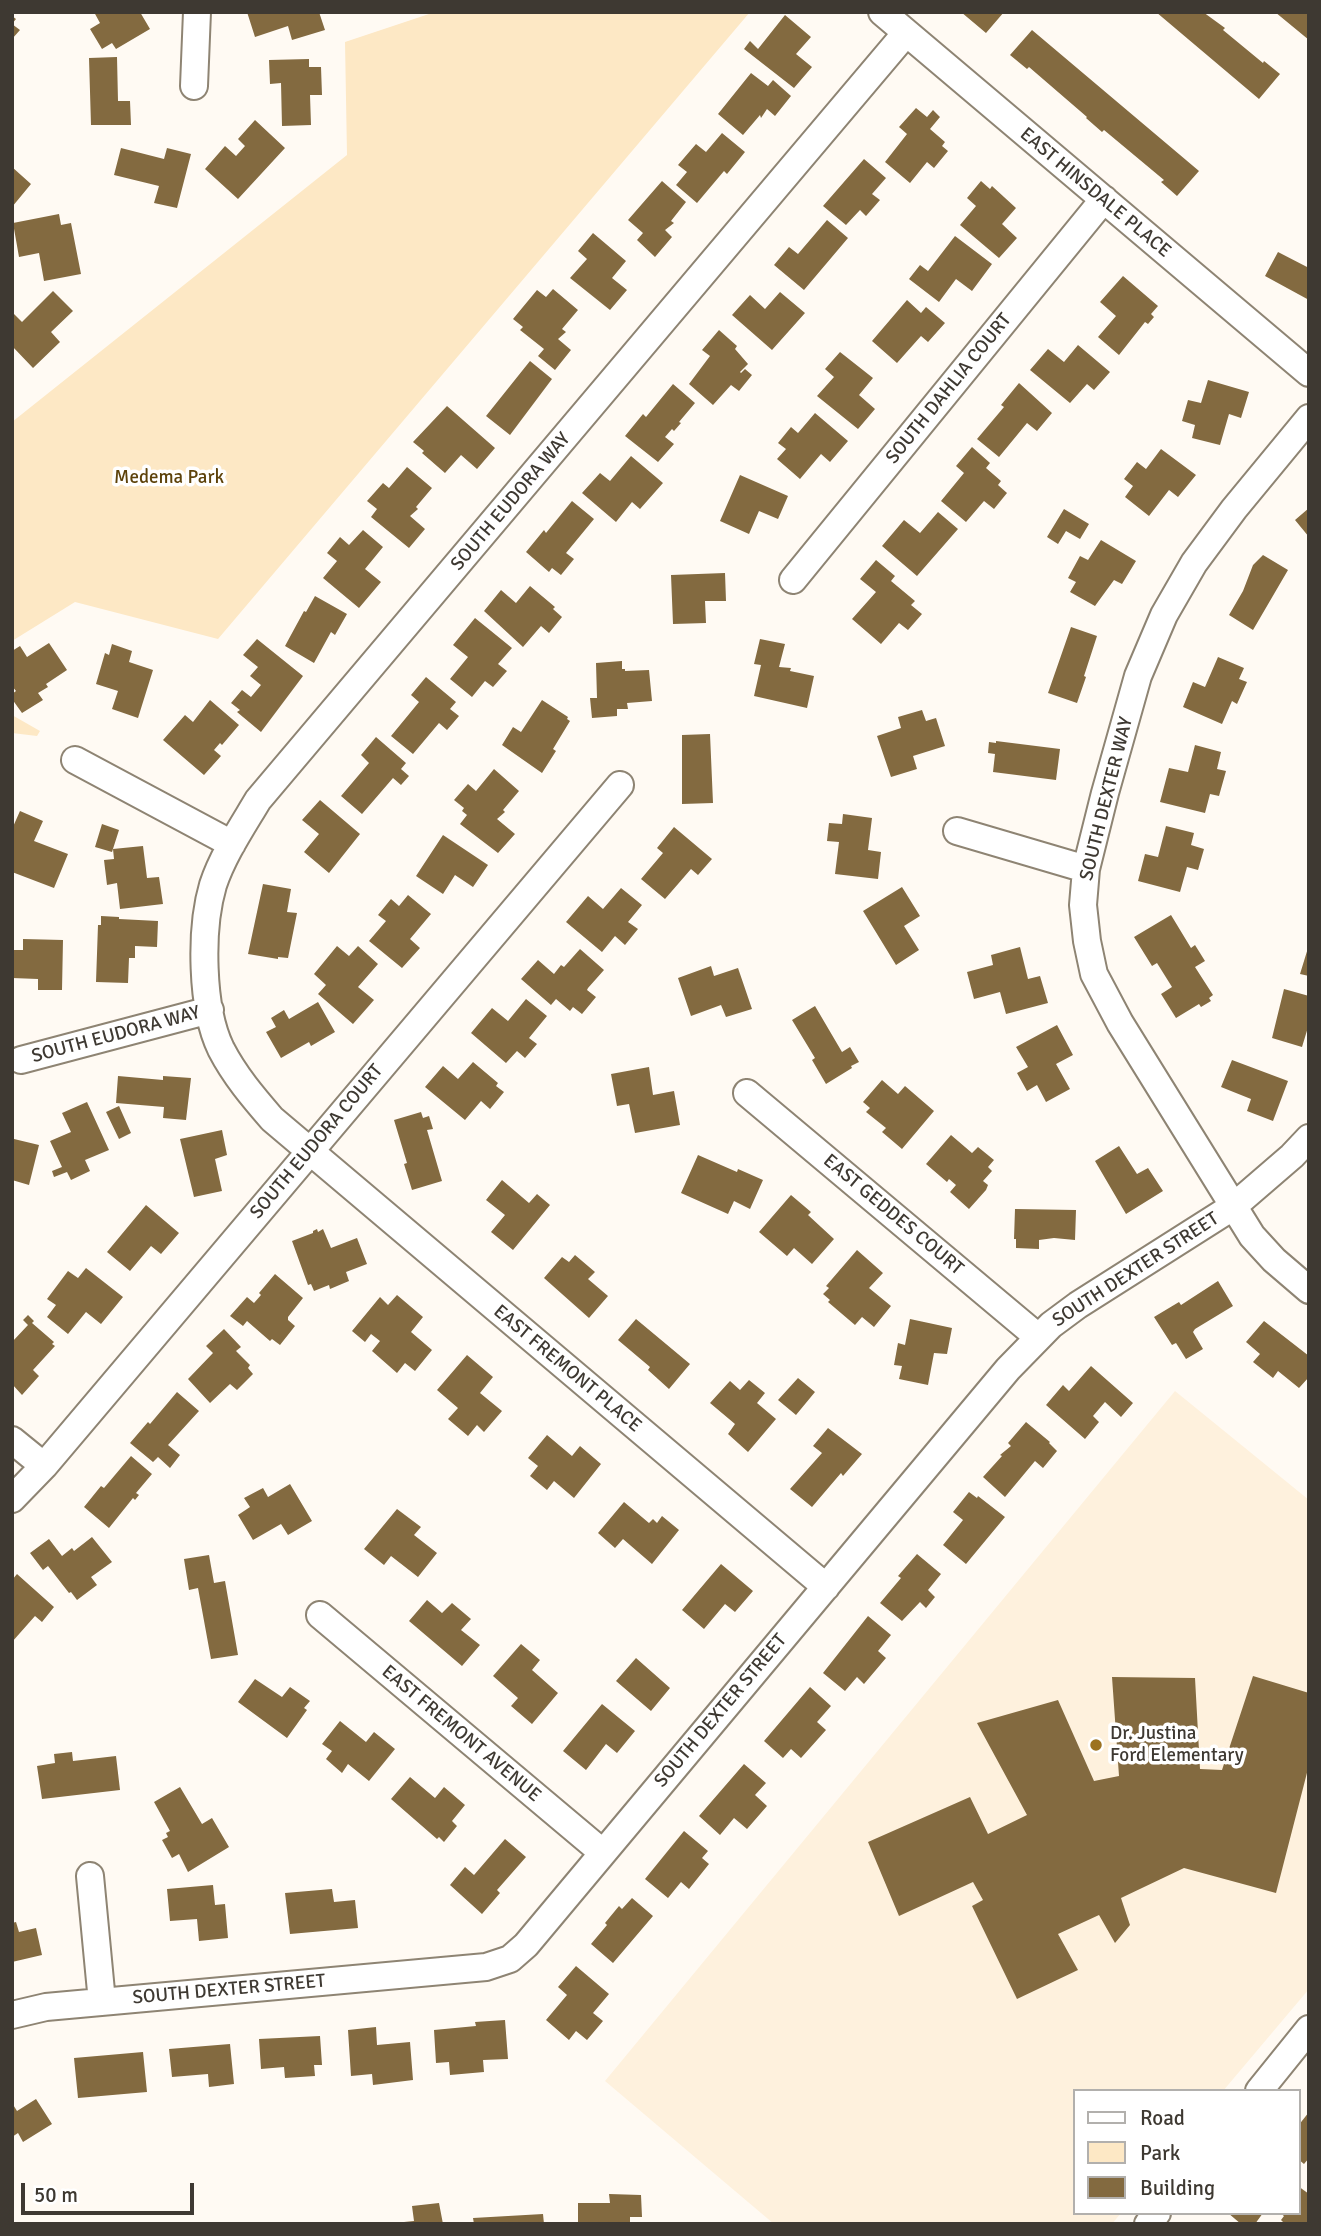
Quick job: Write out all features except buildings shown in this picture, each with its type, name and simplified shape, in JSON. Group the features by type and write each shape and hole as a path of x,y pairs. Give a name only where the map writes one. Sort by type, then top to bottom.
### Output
{"street":[{"path":"194,86 197,12"},
{"name":"EAST HINSDALE PLACE","path":"882,12 1309,373"},
{"name":"SOUTH EUDORA WAY","path":"309,1152 272,1119 239,1081 220,1047 210,1010 204,926 214,885 232,844 258,800 906,33"},
{"name":"SOUTH DAHLIA COURT","path":"793,580 1104,199"},
{"name":"SOUTH DEXTER WAY","path":"1309,418 1234,509 1194,563 1164,615 1138,676 1086,869 1083,905 1094,974 1120,1023 1252,1236 1274,1260 1309,1290"},
{"path":"75,760 232,844"},
{"name":"SOUTH EUDORA COURT","path":"12,1499 44,1466 620,785"},
{"path":"957,831 1086,869"},
{"name":"SOUTH EUDORA WAY","path":"21,1060 210,1010"},
{"name":"EAST GEDDES COURT","path":"747,1093 1038,1337"},
{"name":"SOUTH DEXTER STREET","path":"12,2015 46,2007 486,1967 510,1959 526,1945 1008,1369 1038,1337 1078,1305 1234,1206 1309,1138"},
{"name":"EAST FREMONT PLACE","path":"309,1152 826,1587"},
{"path":"12,1440 44,1466"},
{"name":"EAST FREMONT AVENUE","path":"320,1615 602,1852"},
{"path":"90,1877 102,2002"},
{"path":"1261,2089 1309,2029"}],"shaded area":[{"name":"Dr. Justina Ford Elementary","path":"1175,1391 1309,1500 1309,1989 1225,2089 1072,2089 1072,2215 1119,2215 1112,2224 774,2224 605,2081"}],"green space":[{"name":"Medema Park","path":"435,12 750,12 218,639 75,602 12,641 12,422 347,155 345,42"},
{"path":"12,715 40,731 37,736 12,733"}],"place":[{"name":"Dr. Justina Ford Elementary","path":"1096,1745"}]}
